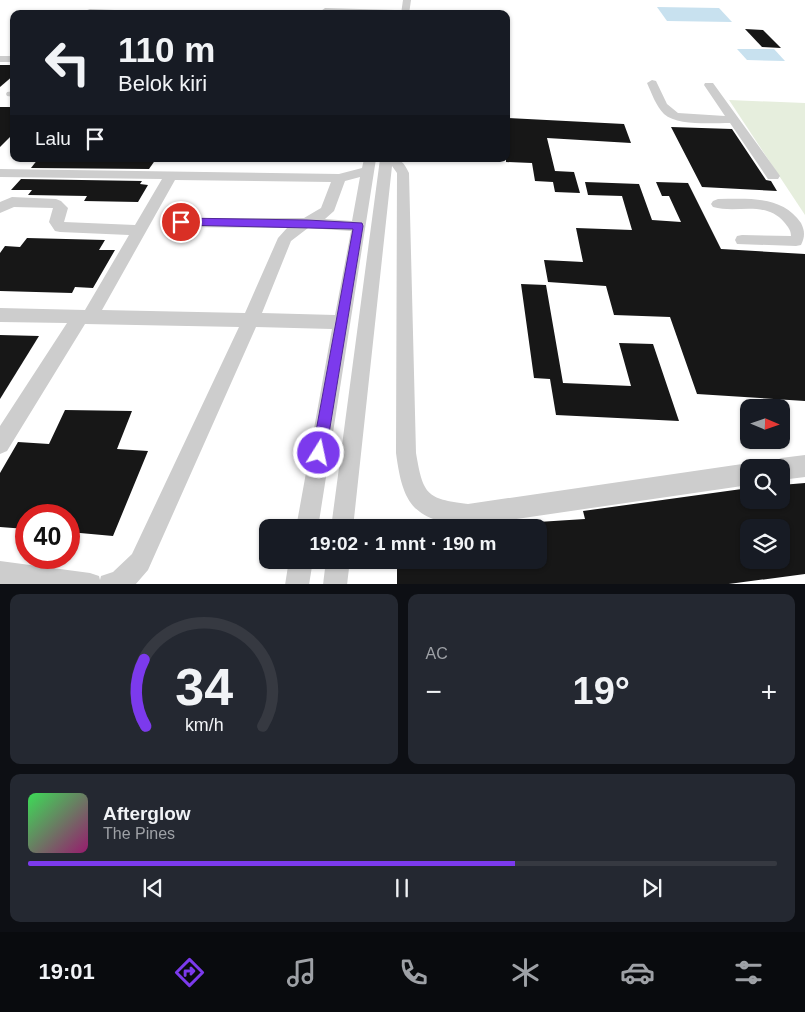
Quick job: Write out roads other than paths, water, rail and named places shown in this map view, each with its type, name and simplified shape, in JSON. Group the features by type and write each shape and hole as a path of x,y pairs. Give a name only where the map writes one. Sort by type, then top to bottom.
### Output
{"street":[{"path":"652,83 666,111 672,116 679,118 733,120"},
{"path":"709,85 772,176"},
{"path":"343,519 386,162"},
{"path":"395,162 403,173 406,453 408,473 414,490 422,503 444,513 468,515 740,475"},
{"path":"0,173 339,178 369,165"},
{"path":"308,519 369,165"},
{"path":"0,444 86,316 140,230 170,176"},
{"path":"110,584 121,581 140,562 251,319 285,238 290,233 327,211 336,192 339,178"},
{"path":"0,208 12,202 56,204 61,208 56,222 60,227 140,230"},
{"path":"718,204 773,206 786,215 799,232 796,241 742,240"},
{"path":"181,222 307,223 358,226"},
{"path":"0,314 342,322"},
{"path":"790,468 805,466"},
{"path":"297,584 300,569"},
{"path":"336,584 337,569"},
{"path":"0,573 90,584"}],"water":[{"path":"657,7 719,8 732,22 667,21"},
{"path":"737,49 774,49 785,61 747,60"}]}
